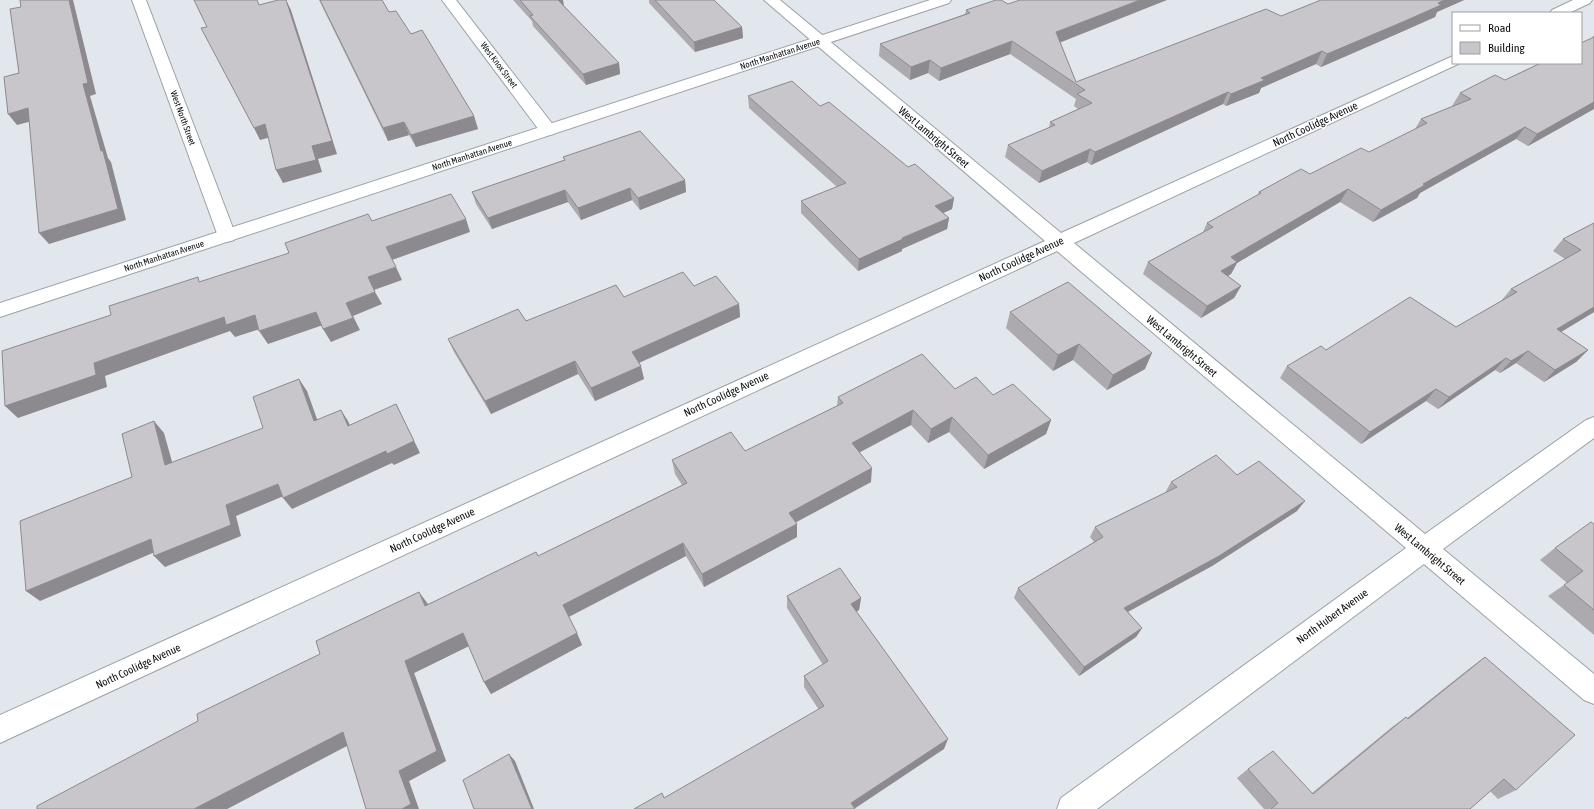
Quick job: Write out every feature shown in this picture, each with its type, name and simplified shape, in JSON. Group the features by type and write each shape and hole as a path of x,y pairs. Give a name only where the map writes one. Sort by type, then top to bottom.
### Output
{"street":[{"name":"West North Street","path":"139,0 227,236"},
{"name":"West Knox Street","path":"449,0 548,130"},
{"name":"West Lambright Street","path":"771,0 1057,242 1594,691"},
{"name":"North Manhattan Avenue","path":"0,310 944,0"},
{"path":"1559,12 1585,0 1594,4"},
{"name":"North Coolidge Avenue","path":"0,729 1452,61"},
{"name":"North Hubert Avenue","path":"1072,809 1424,548 1594,426"}],"building":[{"path":"20,0 69,0 88,83 83,84 118,209 39,233 28,108 8,114 4,77 19,73 10,9 21,7"},
{"path":"194,0 257,0 259,5 278,0 286,0 332,141 312,146 316,160 276,170 265,124 254,128 201,28 207,27"},
{"path":"320,0 382,0 389,12 396,11 411,34 422,30 474,116 411,135 404,122 383,128"},
{"path":"520,0 558,0 619,63 583,74 530,16 533,15"},
{"path":"655,0 714,0 742,27 694,42"},
{"path":"996,0 1001,0 1008,4 1020,0 1140,0 1056,32 1076,82 1266,9 1281,16 1321,0 1445,0 1438,3 1441,5 1405,21 1327,54 1322,51 1261,78 1265,80 1231,94 1228,92 1095,152 1090,149 1042,171 1008,145 1055,125 1050,122 1092,103 1077,94 1085,90 1012,41 941,68 930,60 911,67 880,44 970,13 966,10"},
{"path":"1594,37 1594,102 1537,134 1525,127 1423,184 1425,185 1381,210 1348,189 1231,257 1237,262 1221,271 1241,286 1207,306 1148,262 1213,227 1207,223 1301,169 1310,174 1361,148 1369,152 1427,123 1421,119 1471,99 1460,93 1495,75 1505,80 1539,64 1582,64 1582,43"},
{"path":"792,81 820,106 829,102 908,167 915,164 954,198 935,206 949,218 902,238 903,239 859,259 801,201 846,183 748,96"},
{"path":"640,131 685,180 638,198 630,188 578,208 565,190 488,218 472,192 565,160 563,157"},
{"path":"451,194 466,219 386,247 396,267 368,277 375,292 346,303 353,318 323,329 316,312 259,331 255,315 226,325 224,317 94,363 96,375 5,406 2,351 111,315 109,306 198,277 199,282 289,253 285,243 368,214 372,221"},
{"path":"1594,223 1594,307 1557,329 1588,350 1555,370 1528,351 1511,361 1506,358 1449,397 1436,389 1370,432 1287,366 1321,346 1326,350 1410,297 1456,327 1517,292 1511,289 1581,250 1563,239"},
{"path":"683,272 694,286 716,276 739,304 632,352 641,366 591,388 575,361 485,401 448,339 518,309 526,321 616,285 624,297"},
{"path":"1068,282 1152,353 1113,375 1079,344 1058,355 1010,312"},
{"path":"922,354 955,389 976,377 993,395 1013,384 1051,420 988,455 952,417 931,429 913,410 852,443 872,468 789,513 797,524 702,574 683,543 563,605 577,633 484,682 463,633 405,661 437,751 399,771 411,804 402,809 366,809 343,732 194,809 37,809 37,806 198,721 197,714 320,654 316,641 419,592 425,606 536,552 538,556 687,483 672,460 731,432 745,451 843,403 838,397"},
{"path":"299,379 314,421 341,410 348,426 396,404 414,441 387,454 386,451 283,498 278,484 226,505 231,525 154,556 151,539 26,591 20,521 132,477 122,434 154,421 165,465 263,428 253,397"},
{"path":"1216,455 1237,475 1259,461 1305,501 1219,556 1124,608 1142,628 1084,667 1018,588 1103,537 1095,527 1177,487 1171,482"},
{"path":"1591,522 1594,524 1594,610 1564,585 1583,571 1555,548"},
{"path":"840,568 861,598 851,604 948,739 851,803 855,809 634,809 662,793 664,798 824,706 804,676 828,661 787,596"},
{"path":"1485,657 1575,735 1516,790 1504,779 1470,809 1271,809 1278,803 1248,769 1273,751 1313,794 1406,717 1408,719"},
{"path":"509,754 532,809 474,809 463,780"}]}
